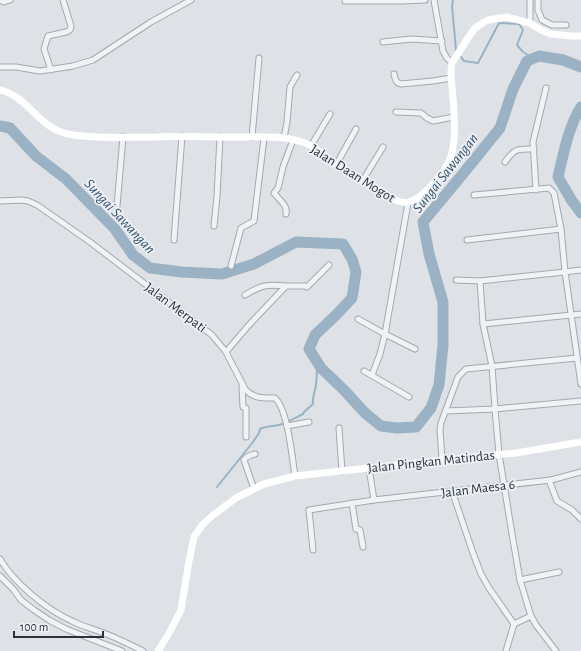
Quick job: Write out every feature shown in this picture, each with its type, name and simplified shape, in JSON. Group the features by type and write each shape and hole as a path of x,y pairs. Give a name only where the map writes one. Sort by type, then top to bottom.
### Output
{"main road":[{"name":"Jalan Daan Mogot","path":"0,90 6,91 14,96 45,124 59,132 74,135 123,137 252,137 284,138 293,140 312,146 336,165 381,192 398,201 408,203 424,194 444,170 449,160 452,151 454,117 451,78 453,61 475,28 488,20 507,17 530,23 551,34 581,36"},
{"name":"Jalan Pingkan Matindas","path":"158,651 168,635 180,610 194,537 203,524 222,508 236,498 264,484 295,476 516,453 581,442"}],"street":[{"path":"0,0 4,2 10,0"},
{"path":"51,70 44,49 48,36 66,32 70,30 71,26 63,0"},
{"path":"0,67 16,67 40,71 73,66 92,60 128,36 191,0"},
{"path":"345,1 425,0"},
{"path":"434,0 443,51 447,58 453,61"},
{"path":"530,0 530,23"},
{"path":"538,0 538,10 542,20 552,25 566,25"},
{"path":"383,42 411,39 442,41"},
{"path":"252,137 259,58"},
{"path":"394,74 398,83 401,84 451,78"},
{"path":"284,138 290,87 297,75"},
{"path":"536,190 534,142 546,88"},
{"path":"396,112 421,113 433,121 454,117"},
{"path":"312,146 330,114"},
{"path":"336,165 356,129"},
{"path":"174,240 182,136"},
{"path":"117,206 123,137"},
{"path":"214,226 220,137"},
{"path":"231,266 241,228 254,221 264,138"},
{"path":"286,214 284,204 274,193 278,188 283,167 293,140"},
{"path":"362,180 383,146"},
{"path":"505,162 516,150 534,149"},
{"path":"474,195 549,188 554,193 561,229 565,272 581,384"},
{"name":"Jalan Merpati","path":"0,200 22,200 37,205 90,242 212,335 226,352 242,383"},
{"path":"372,375 380,354 385,334 408,203"},
{"path":"467,240 561,229"},
{"path":"245,295 258,287 272,284 305,286 307,288 329,265"},
{"path":"456,280 480,281 581,270"},
{"path":"480,281 483,324 492,366 500,454 520,580 531,616 556,651"},
{"path":"226,352 248,326 286,286"},
{"path":"483,324 581,314"},
{"path":"358,319 415,349"},
{"path":"442,460 440,430 458,377 466,369 577,358"},
{"path":"364,371 409,397"},
{"path":"242,383 245,389 252,396 260,398 275,398 279,402 287,425 295,476"},
{"path":"242,383 243,407 246,408 246,437"},
{"path":"446,411 495,409 581,401"},
{"path":"287,425 309,422"},
{"path":"339,428 342,471"},
{"path":"254,489 244,460 246,457 255,454"},
{"path":"369,468 374,500"},
{"name":"Jalan Maesa 6","path":"313,550 309,510 374,500 549,480 581,472"},
{"path":"549,480 557,500 572,510 581,519"},
{"path":"452,491 481,574 514,624"},
{"path":"352,504 356,529 360,530 363,547"},
{"path":"0,559 5,567 21,584 39,601 58,614 72,621 125,641 143,651"},
{"path":"520,580 559,572"},
{"path":"0,576 13,589 21,600 34,610 66,629 121,650 125,641"},
{"path":"13,589 21,584"},
{"path":"506,651 514,624 531,616"}],"waterway":[{"path":"453,0 452,6 456,50 464,61 478,63 499,23 519,24 523,30 517,45 523,52 533,58"},
{"name":"Sungai Sawangan","path":"0,126 10,128 36,156 66,179 115,229 133,255 150,268 182,272 222,274 254,264 296,242 343,244 352,259 356,272 352,298 315,335 309,349 321,368 365,413 381,426 397,428 416,427 431,408 439,385 443,345 443,302 429,254 423,222 500,128 513,89 527,61 539,56 563,60 581,67"},
{"name":"Sungai Sawangan","path":"581,107 570,131 558,177 581,213"},
{"path":"217,487 253,442 260,429 288,422 303,414 313,404 317,362"}]}
